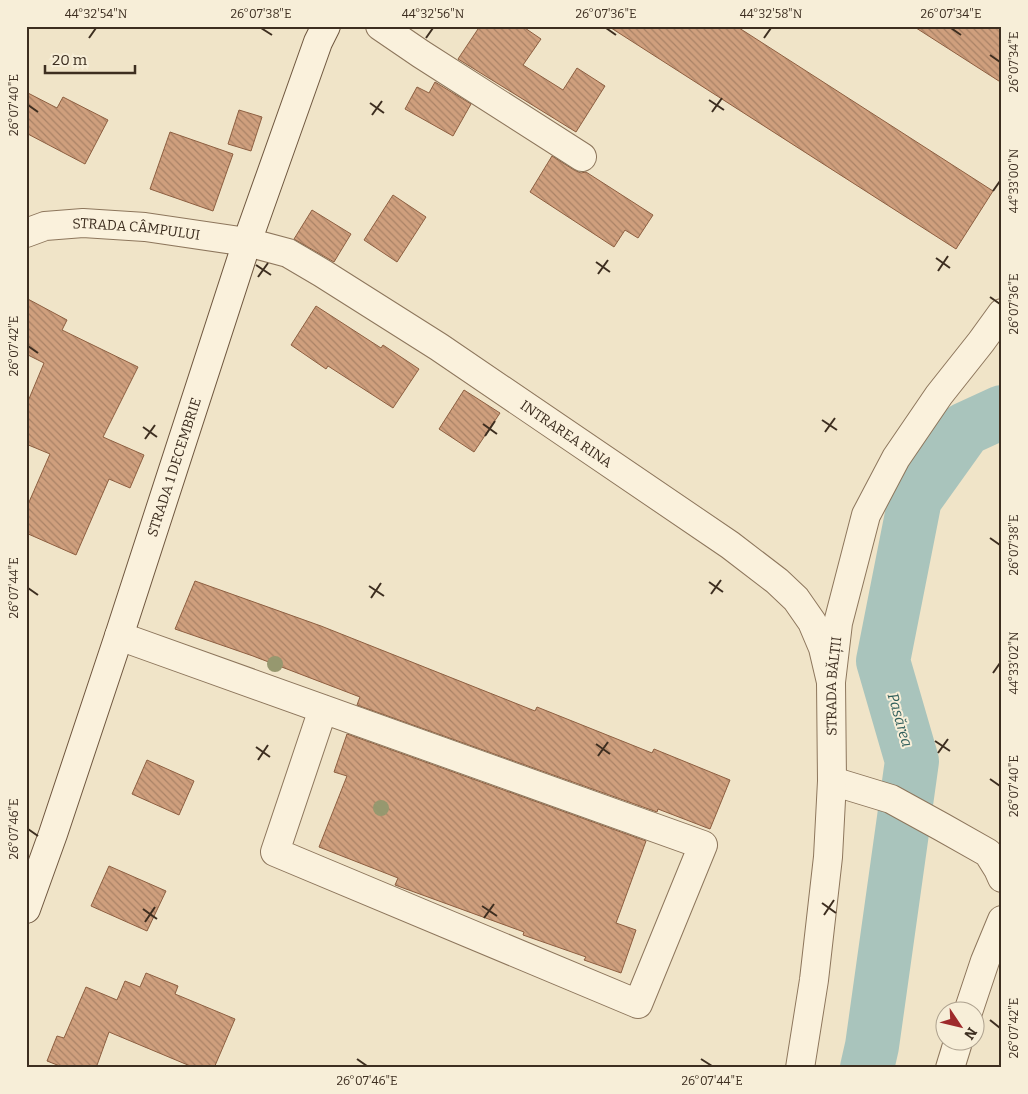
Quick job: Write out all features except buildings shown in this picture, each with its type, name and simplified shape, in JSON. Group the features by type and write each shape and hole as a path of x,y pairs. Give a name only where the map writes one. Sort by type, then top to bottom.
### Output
{"street":[{"name":"STRADA 1 DECEMBRIE","path":"26,908 119,636 247,242 315,51 326,26"},
{"path":"380,26 582,157"},
{"name":"STRADA CÂMPULUI","path":"26,233 45,226 83,223 145,227 247,242"},
{"name":"INTRAREA RINA","path":"247,242 288,253 322,272 440,348 730,545 776,581 796,600 812,622 823,648 831,682"},
{"name":"STRADA BĂLȚII","path":"800,1068 814,980 828,857 832,781 831,682 838,623 866,515 896,458 939,395 991,340 1002,313"},
{"path":"119,636 323,709 703,845 638,1004 275,852 323,709"},
{"path":"832,781 891,798 988,853 1002,878"},
{"path":"971,1002 985,960 1002,920"},
{"path":"950,1068 955,1052"}],"waterway":[{"name":"Pasărea","path":"867,1068 872,1046 912,761 883,661 915,499 965,429 1002,412"}]}
